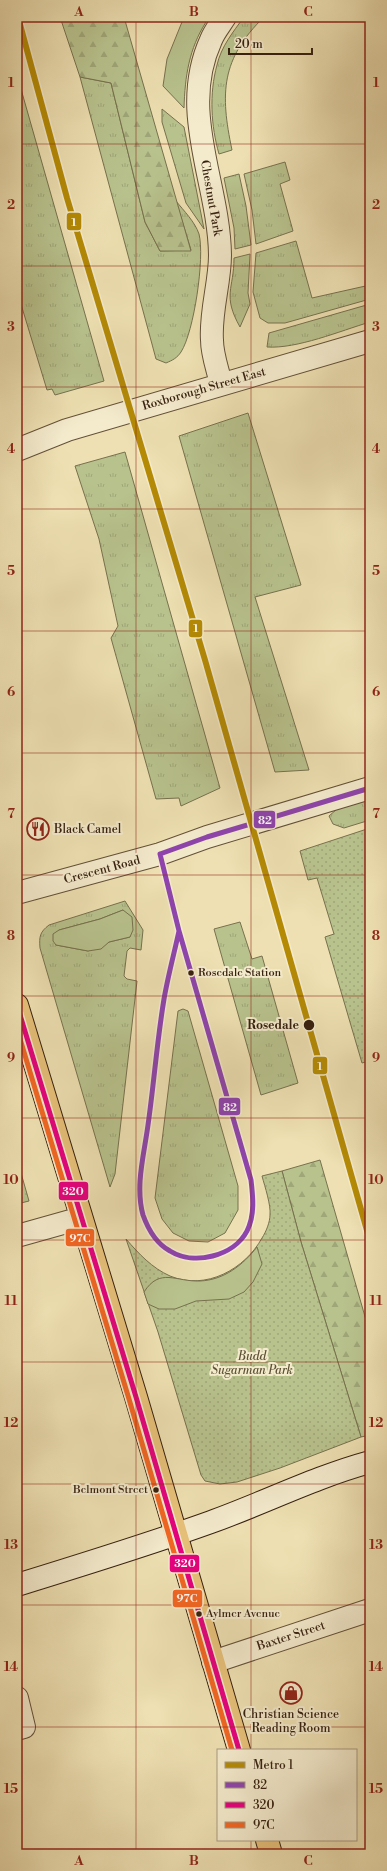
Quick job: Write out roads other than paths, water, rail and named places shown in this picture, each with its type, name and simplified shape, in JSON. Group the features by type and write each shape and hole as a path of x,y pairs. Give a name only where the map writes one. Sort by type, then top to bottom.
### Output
{"main road":[{"path":"17,1005 239,1749"},
{"path":"266,1841 271,1854"}],"street":[{"name":"Chestnut Park","path":"221,384 212,338 220,256 219,235 203,153 198,113 198,86 202,65 211,40 225,17"},
{"name":"Roxborough Street East","path":"17,450 67,430 370,341"},
{"name":"Crescent Road","path":"17,893 160,854 207,837 370,788"},
{"path":"17,1236 81,1218"},
{"path":"17,1586 140,1547 175,1533 211,1522 329,1475 370,1462"},
{"name":"Baxter Street","path":"213,1662 370,1610"},
{"path":"17,1698 21,1728"}],"metro line":[{"name":"1","path":"18,17 67,198 205,660 370,1241"}],"place":[{"name":"Black Camel","path":"38,829"},
{"name":"Rosedale Station","path":"191,973"},
{"name":"Rosedale","path":"309,1025"},
{"name":"Belmont Street","path":"156,1490"},
{"name":"Aylmer Avenue","path":"199,1614"},
{"name":"Christian Science Reading Room","path":"291,1693"}],"park label":[{"name":"Budd Sugarman Park","path":"252,1363"}]}
